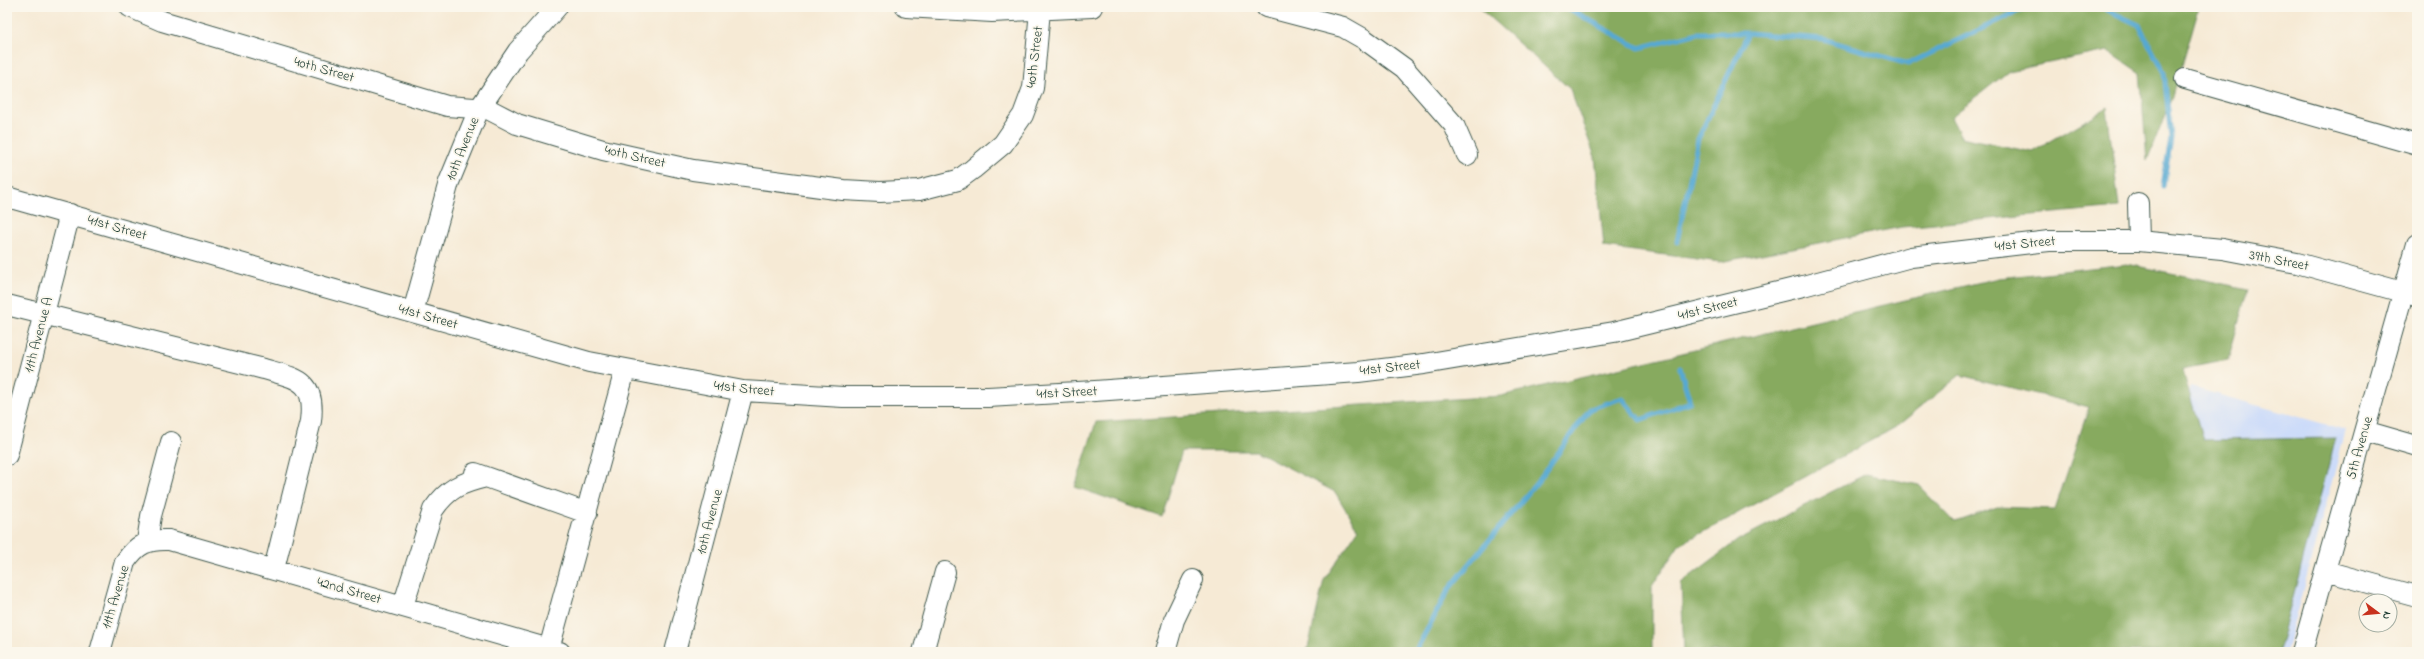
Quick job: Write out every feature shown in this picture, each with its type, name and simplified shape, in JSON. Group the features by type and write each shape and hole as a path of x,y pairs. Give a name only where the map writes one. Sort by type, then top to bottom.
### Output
{"street":[{"name":"40th Street","path":"130,7 162,21 306,66 447,106 488,109 517,124 603,150 693,170 843,190 919,190 958,180 1003,144 1023,115 1034,88 1040,10"},
{"name":"10th Avenue","path":"413,312 449,182 480,109 518,51 557,7"},
{"path":"906,7 992,12 1092,7"},
{"path":"1266,7 1343,27 1364,38 1404,68 1454,124 1467,155"},
{"path":"2185,80 2417,145"},
{"name":"41st Street","path":"7,197 413,312 625,370 743,391 859,398 988,398 1358,372 1424,364 1614,332 1804,286 1911,257 2049,241 2139,241"},
{"path":"2138,203 2139,241"},
{"name":"11th Avenue A","path":"8,447 45,314 70,214"},
{"name":"39th Street","path":"2139,241 2222,249 2297,263 2410,294"},
{"name":"5th Avenue","path":"2302,652 2364,431 2410,294 2417,244"},
{"path":"7,305 264,369 294,378 309,388 313,404 311,421 274,569"},
{"path":"555,650 587,512 625,370"},
{"name":"10th Avenue","path":"676,652 743,391"},
{"path":"2364,431 2417,446"},
{"path":"143,543 171,442"},
{"path":"403,606 433,510 442,497 454,488 479,474 587,512"},
{"name":"42nd Street","path":"143,543 169,540 555,650"},
{"name":"11th Avenue","path":"100,652 119,577 125,562 143,543"},
{"path":"2325,571 2417,596"},
{"path":"923,652 945,572"},
{"path":"1164,652 1174,620 1193,580"}],"shaded area":[{"path":"2191,387 2346,430 2286,652 2113,652"}],"green space":[{"path":"1478,7 2199,7 2177,83 2147,161 2140,73 2108,51 2009,71 1951,117 1961,137 2032,152 2107,108 2119,207 1902,227 1720,262 1604,247 1595,157 1570,89"},
{"path":"2127,264 2248,289 2228,360 2182,369 2203,440 2336,438 2278,652 1684,652 1681,583 1738,540 1866,474 1919,485 1955,522 1997,507 2055,509 2089,407 1960,375 1896,427 1679,545 1652,586 1652,652 1307,652 1324,580 1358,530 1335,492 1256,451 1182,451 1162,517 1075,487 1096,422 1501,396 1998,278"}],"waterway":[{"path":"1566,7 1639,48 1698,33 1748,33 1823,39 1908,64 2027,7"},
{"path":"2101,7 2139,25 2164,73 2171,138 2163,186"},
{"path":"1677,242 1698,139 1748,33"},
{"path":"1415,652 1449,589 1538,481 1590,409 1622,398 1640,420 1690,402 1680,368"}]}
